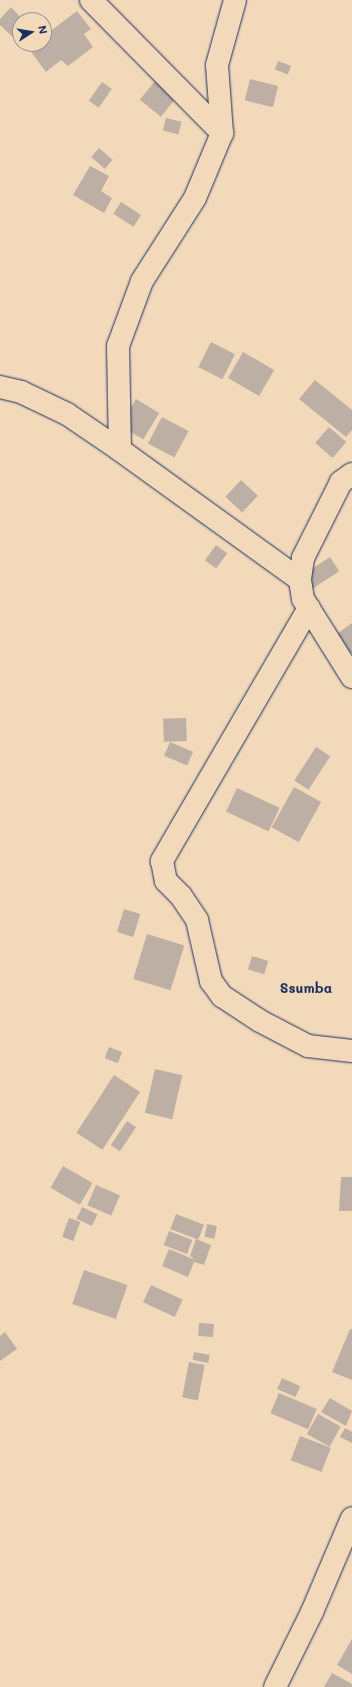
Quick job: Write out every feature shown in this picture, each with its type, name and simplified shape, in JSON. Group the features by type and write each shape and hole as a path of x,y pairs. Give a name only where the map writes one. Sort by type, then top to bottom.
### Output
{"street":[{"path":"91,0 222,133"},
{"path":"120,450 118,346 142,281 195,198 222,133 217,65 235,0"},
{"path":"0,387 21,392 67,414 120,450 300,580"},
{"path":"352,474 341,482 303,558 300,580 303,599 352,677"},
{"path":"309,608 162,861 166,881 181,896 197,920 211,981 222,996 260,1021 308,1046 352,1051"},
{"path":"275,1687 312,1612 352,1518"}],"building":[{"path":"11,7 16,12 12,12 12,36 0,25 0,19"},
{"path":"77,11 91,29 84,34 93,47 68,66 61,60 46,72 31,52 52,52 52,30"},
{"path":"278,61 291,66 288,74 275,69"},
{"path":"250,79 278,86 273,107 245,100"},
{"path":"155,81 176,98 161,117 140,100"},
{"path":"102,82 112,89 99,108 89,101"},
{"path":"166,118 182,122 178,134 163,131"},
{"path":"99,148 113,160 105,169 91,157"},
{"path":"90,166 109,176 101,191 112,198 104,213 73,195"},
{"path":"121,202 141,215 134,227 113,214"},
{"path":"211,342 235,354 222,379 198,367"},
{"path":"243,352 274,370 259,396 228,378"},
{"path":"315,380 352,410 352,430 346,437 299,399"},
{"path":"136,399 159,413 143,439 120,426"},
{"path":"162,417 188,431 174,458 148,443"},
{"path":"329,427 346,442 333,458 315,443"},
{"path":"241,480 258,496 242,513 225,497"},
{"path":"216,545 227,553 216,569 205,560"},
{"path":"330,557 339,571 312,589 303,574"},
{"path":"352,623 352,652 348,655 334,636"},
{"path":"186,718 187,741 164,742 163,719"},
{"path":"170,742 193,752 187,766 164,756"},
{"path":"316,747 330,756 308,790 294,781"},
{"path":"294,787 321,802 299,842 272,827"},
{"path":"237,788 280,808 269,831 226,812"},
{"path":"124,909 140,914 133,937 117,932"},
{"path":"147,934 184,945 171,990 133,979"},
{"path":"252,956 268,961 264,974 248,969"},
{"path":"109,1047 122,1052 118,1063 105,1058"},
{"path":"155,1069 182,1075 172,1119 145,1113"},
{"path":"114,1075 140,1092 102,1150 76,1133"},
{"path":"127,1121 136,1127 120,1151 111,1145"},
{"path":"63,1166 92,1183 80,1205 50,1188"},
{"path":"341,1177 352,1177 352,1211 339,1211"},
{"path":"96,1185 120,1195 111,1215 87,1205"},
{"path":"82,1207 97,1214 92,1226 77,1219"},
{"path":"176,1214 204,1225 198,1240 170,1229"},
{"path":"69,1218 80,1222 73,1241 62,1237"},
{"path":"207,1224 217,1226 214,1239 205,1237"},
{"path":"169,1231 192,1240 187,1254 164,1245"},
{"path":"196,1239 211,1245 204,1265 194,1262 188,1277 162,1266 169,1249 195,1260 190,1256"},
{"path":"84,1270 127,1285 116,1319 72,1304"},
{"path":"151,1285 183,1300 175,1317 143,1302"},
{"path":"199,1323 214,1324 213,1337 198,1336"},
{"path":"350,1329 352,1329 352,1380 332,1372"},
{"path":"5,1332 17,1349 0,1361 0,1336"},
{"path":"194,1352 210,1355 208,1363 192,1360"},
{"path":"189,1362 205,1365 198,1400 182,1397"},
{"path":"282,1378 300,1386 295,1397 277,1389"},
{"path":"279,1393 317,1409 308,1429 270,1413"},
{"path":"330,1398 352,1411 346,1426 321,1412"},
{"path":"318,1414 341,1427 330,1447 307,1434"},
{"path":"345,1428 352,1432 352,1443 340,1437"},
{"path":"300,1436 331,1448 321,1472 291,1460"},
{"path":"352,1639 352,1674 337,1665"},
{"path":"332,1673 352,1684 352,1687 324,1687"}],"district":[{"name":"Ssumba","path":"306,988"}]}
